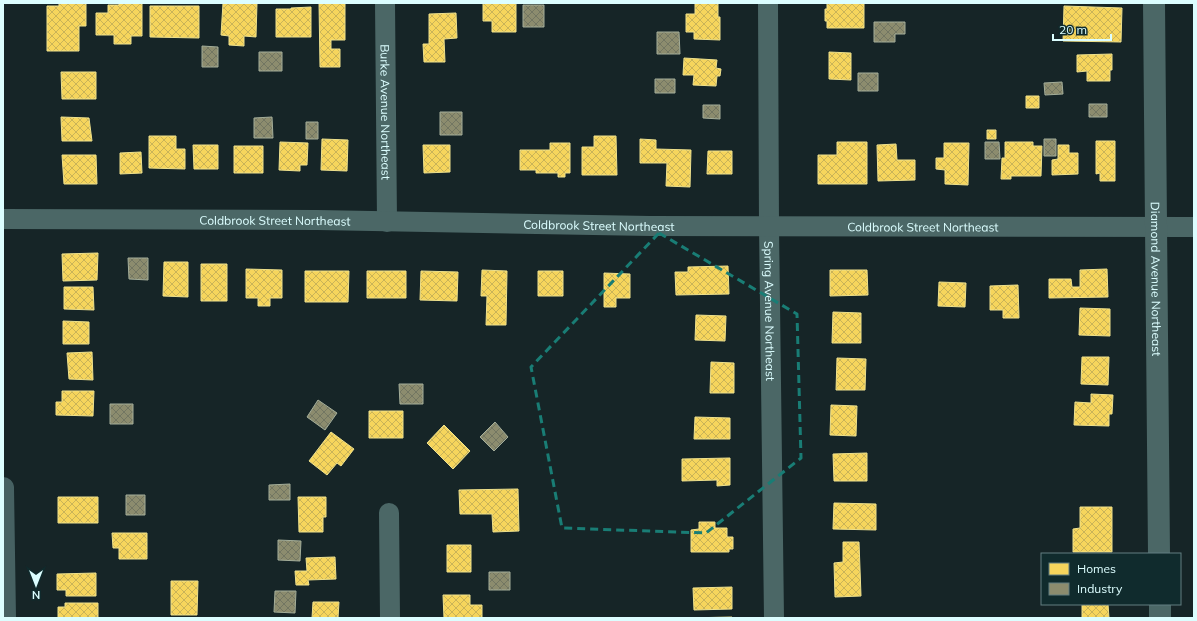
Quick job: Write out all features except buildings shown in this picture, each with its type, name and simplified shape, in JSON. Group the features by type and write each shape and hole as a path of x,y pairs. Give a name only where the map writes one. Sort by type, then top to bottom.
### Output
{"main road":[{"path":"3,488 5,618"}],"street":[{"name":"Burke Avenue Northeast","path":"385,3 386,222"},
{"name":"Spring Avenue Northeast","path":"768,3 774,618"},
{"name":"Diamond Avenue Northeast","path":"1154,3 1159,553"},
{"name":"Coldbrook Street Northeast","path":"3,219 650,226 1194,227"},
{"path":"389,513 390,618"},
{"path":"1160,605 1160,618"}],"highlighted area":[{"path":"659,233 797,314 801,458 706,533 562,528 531,367"}]}
